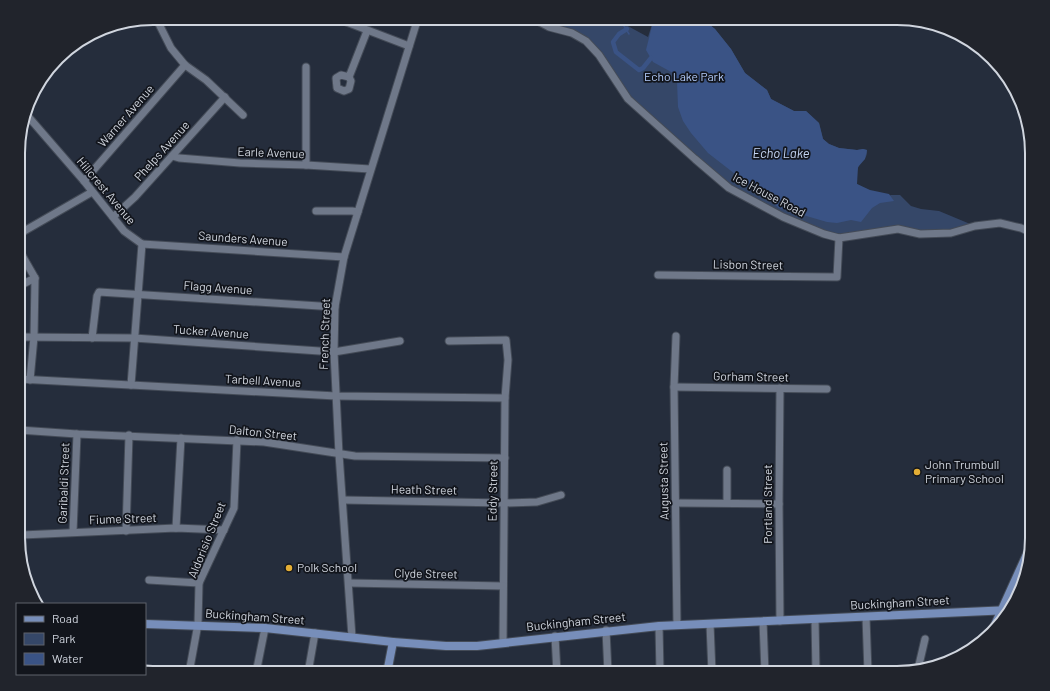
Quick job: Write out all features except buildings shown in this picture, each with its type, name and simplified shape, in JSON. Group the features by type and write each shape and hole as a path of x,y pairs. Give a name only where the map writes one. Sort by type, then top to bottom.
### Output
{"main road":[{"name":"Buckingham Street","path":"146,624 198,624 265,628 393,642 446,646 503,643 606,630 659,626 1002,611"},
{"path":"388,666 393,642"}],"street":[{"path":"160,25 171,48 185,65 225,97 243,115"},
{"path":"353,25 409,46"},
{"name":"French Street","path":"352,637 336,396 334,352 335,307 344,257 416,25"},
{"name":"Ice House Road","path":"545,25 572,33 586,41 599,55 628,99 729,188 783,217 824,234 839,238 898,229 920,234 951,233 975,226 1000,223 1025,230"},
{"path":"349,77 367,31"},
{"name":"Warner Avenue","path":"84,181 185,65"},
{"path":"306,67 306,165"},
{"name":"Phelps Avenue","path":"114,217 135,198 225,97"},
{"name":"Hillcrest Avenue","path":"30,118 84,181 124,231 142,244"},
{"name":"Earle Avenue","path":"172,156 179,158 240,163 370,169"},
{"path":"25,231 92,192"},
{"path":"316,211 358,212"},
{"name":"Lisbon Street","path":"658,275 838,277 839,238"},
{"path":"131,385 142,244"},
{"name":"Saunders Avenue","path":"142,244 344,257"},
{"path":"25,260 35,278 34,337 30,380"},
{"path":"25,283 35,278"},
{"name":"Flagg Avenue","path":"92,338 97,296 100,292 335,307"},
{"name":"Tucker Avenue","path":"25,336 134,338 334,352 400,341"},
{"name":"Augusta Street","path":"676,336 674,387 677,625"},
{"name":"Eddy Street","path":"449,341 506,340 508,360 505,398 503,643"},
{"name":"Tarbell Avenue","path":"25,380 336,396 505,398"},
{"name":"Gorham Street","path":"674,387 827,389"},
{"name":"Portland Street","path":"780,388 780,620"},
{"name":"Dalton Street","path":"25,430 264,442 355,456 505,458"},
{"name":"Garibaldi Street","path":"73,532 77,434"},
{"path":"126,531 129,435"},
{"path":"176,528 181,438"},
{"name":"Aldorisio Street","path":"190,666 198,624 199,583 234,508 237,440"},
{"path":"727,470 727,502"},
{"name":"Heath Street","path":"343,500 504,503 538,502 561,495"},
{"path":"676,503 727,502 779,504"},
{"name":"Fiume Street","path":"25,535 176,528 224,530"},
{"path":"149,580 199,583"},
{"name":"Clyde Street","path":"349,583 503,586"},
{"path":"866,617 868,666"},
{"path":"815,619 816,666"},
{"path":"763,621 765,666"},
{"path":"710,624 712,666"},
{"path":"659,626 660,666"},
{"path":"257,666 265,628"},
{"path":"606,630 608,666"},
{"path":"309,666 315,633"},
{"path":"555,636 557,666"},
{"path":"919,664 925,639"}],"green space":[{"name":"Echo Lake","path":"550,25 626,25 648,37 652,25 710,25 731,49 745,73 767,90 771,99 794,111 806,111 819,123 823,139 829,144 839,148 867,150 865,158 857,170 857,184 883,198 891,195 900,195 911,206 939,211 975,226 951,233 898,229 839,238 824,234 729,188 628,99 586,41 549,27"}],"water":[{"name":"Echo Lake","path":"652,25 710,25 731,49 745,73 767,90 771,99 794,111 806,111 819,123 823,139 829,144 839,148 867,150 865,159 858,167 857,184 870,190 889,194 894,201 880,203 872,208 861,222 851,220 837,223 827,222 779,208 708,153 691,133 683,121 678,107 677,81 673,73 653,62 646,50"}],"waterway":[{"path":"623,25 629,34"},
{"path":"627,29 619,34 613,42 616,52 639,70 643,68 651,58"}],"place":[{"name":"John Trumbull Primary School","path":"917,472"},
{"name":"Polk School","path":"289,568"}],"park label":[{"name":"Echo Lake Park","path":"684,77"}]}
